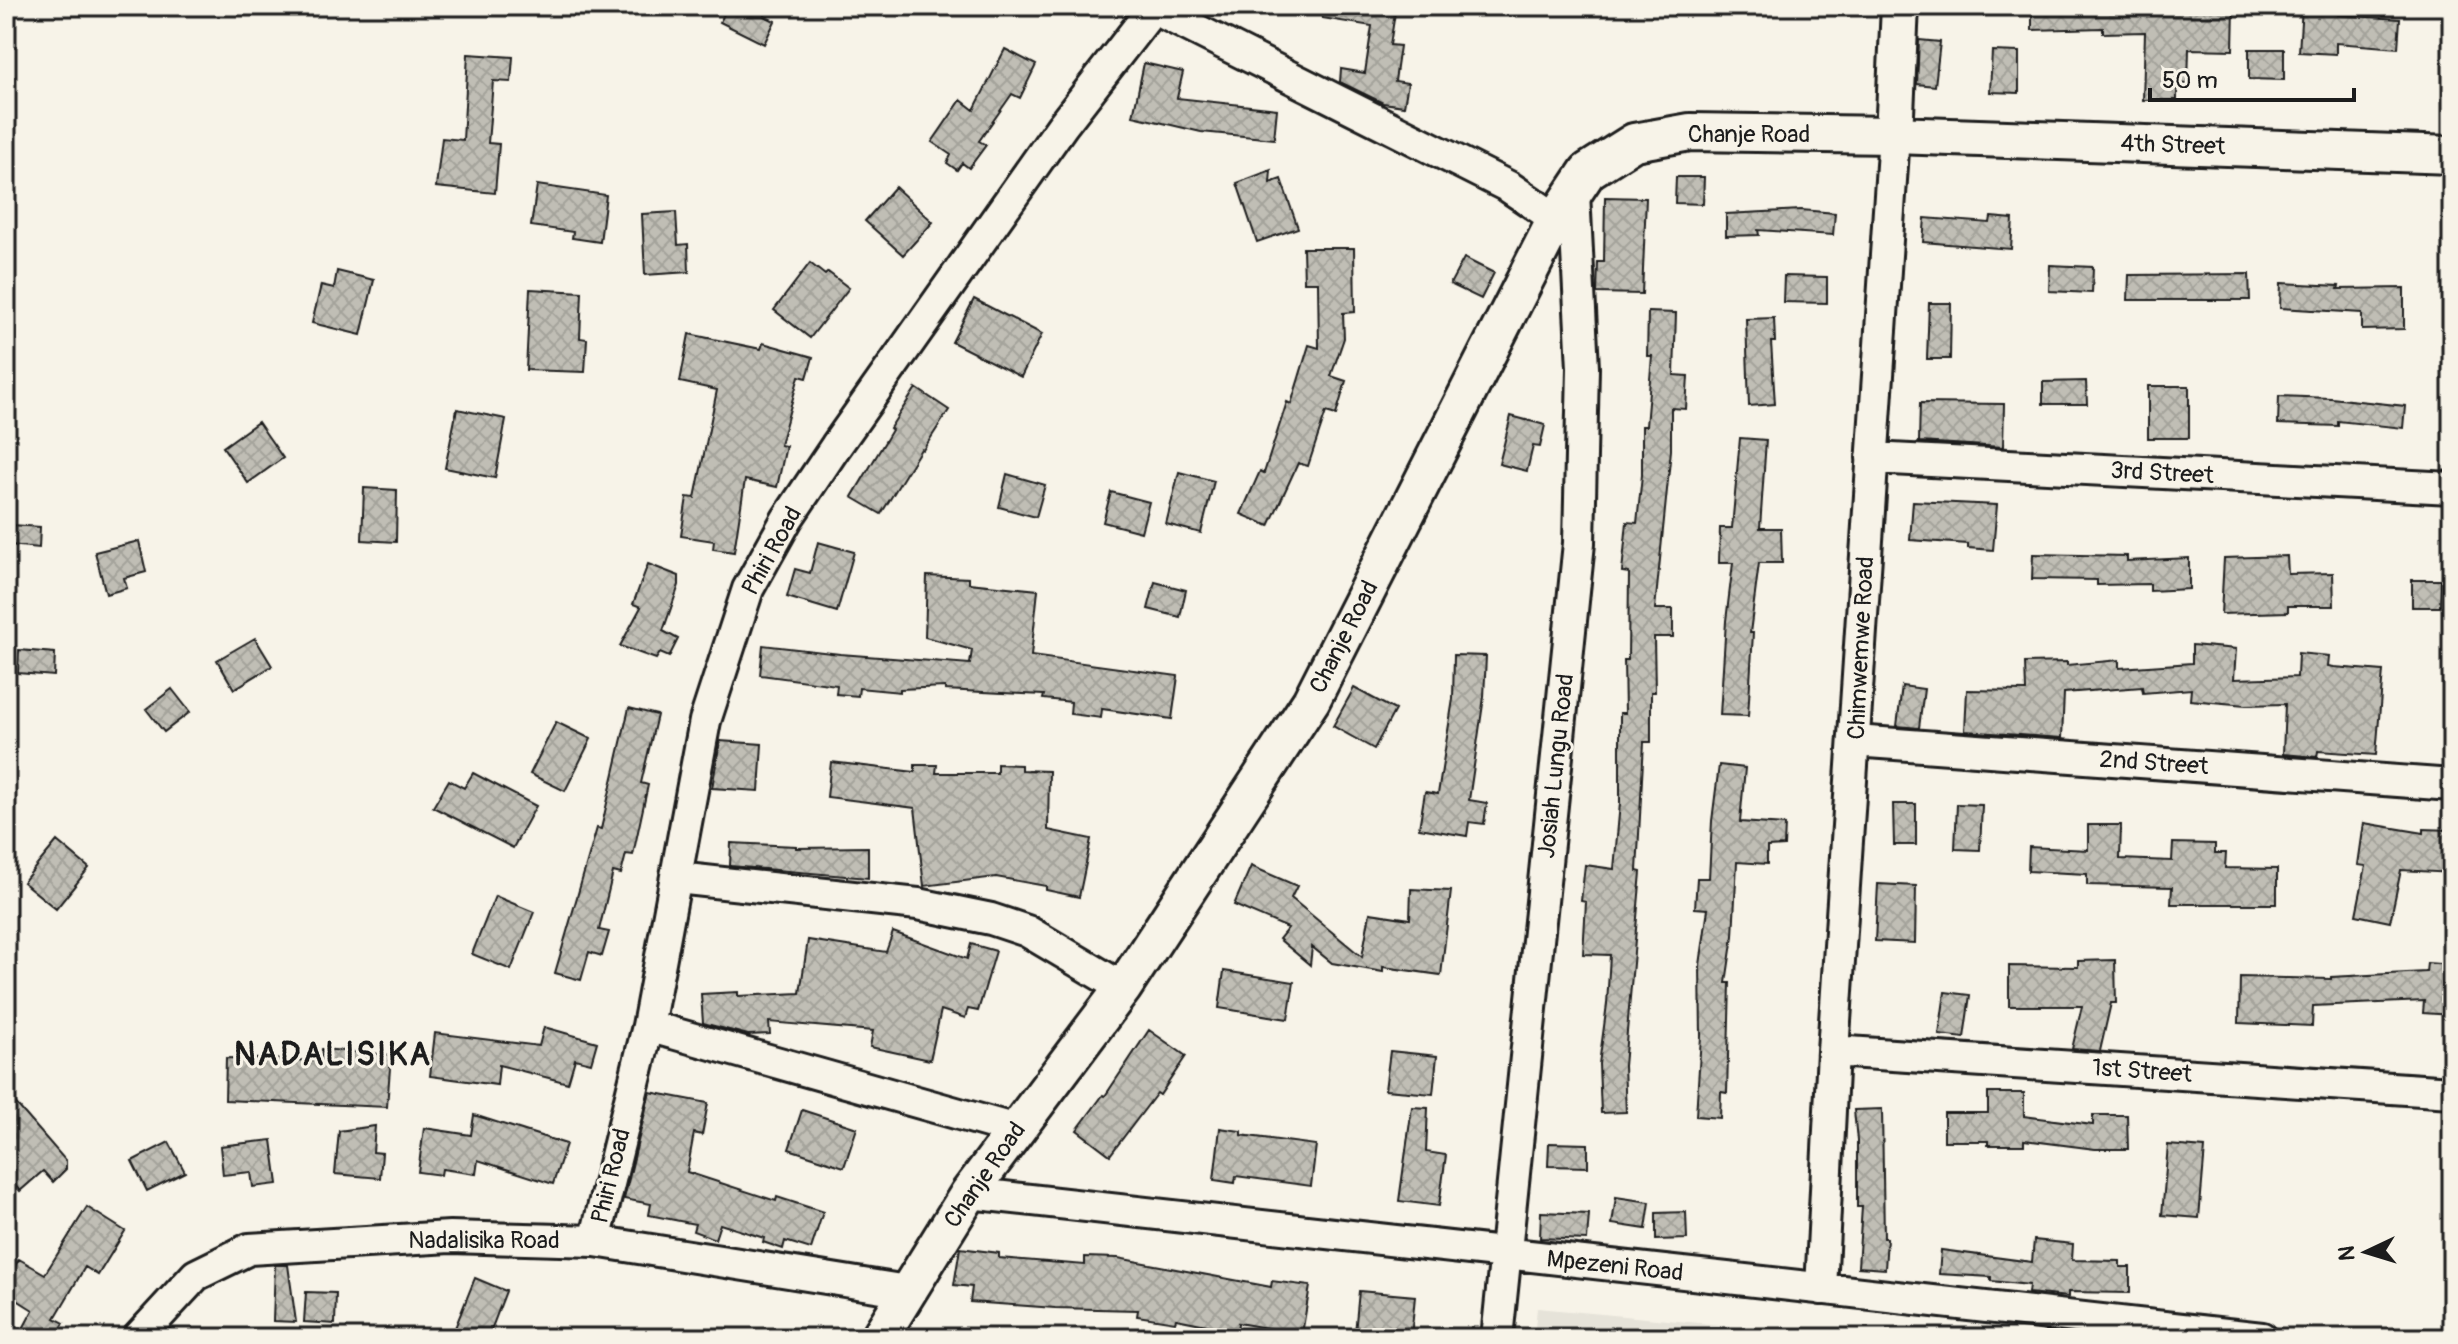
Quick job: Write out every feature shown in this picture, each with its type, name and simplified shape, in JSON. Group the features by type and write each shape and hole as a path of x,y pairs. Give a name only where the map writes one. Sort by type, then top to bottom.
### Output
{"street":[{"name":"Chimwemwe Road","path":"1821,1289 1833,1051 1900,6"},
{"path":"1154,7 1509,187 1565,206"},
{"name":"Phiri Road","path":"595,1241 648,1026 705,721 748,589 787,519 836,446 1062,126 1154,7"},
{"name":"Chanje Road","path":"879,1338 969,1193 1123,988 1311,701 1565,206 1588,171 1634,142 1690,132 1894,135"},
{"name":"4th Street","path":"1894,135 2452,155"},
{"name":"Josiah Lungu Road","path":"1497,1338 1579,543 1583,368 1565,206"},
{"name":"3rd Street","path":"1872,458 2452,488"},
{"name":"2nd Street","path":"1855,741 2452,785"},
{"path":"677,878 918,904 991,919 1027,931 1123,988"},
{"path":"648,1026 1016,1130"},
{"name":"1st Street","path":"1833,1051 2452,1092"},
{"name":"Mpezeni Road","path":"969,1193 2214,1336 2262,1338"},
{"name":"Nadalisika Road","path":"138,1338 196,1275 249,1249 450,1237 595,1241 907,1291"}],"shaded area":[{"path":"1537,1308 1861,1338 1534,1338"}],"building":[{"path":"728,6 769,6 764,16 775,21 764,44 720,22"},
{"path":"1323,6 1396,6 1390,45 1400,46 1395,81 1408,83 1404,106 1383,103 1340,82 1341,69 1365,73 1372,26 1322,18"},
{"path":"2032,6 2131,6 2131,11 2234,6 2233,50 2189,49 2188,84 2177,83 2177,100 2143,100 2145,32 2103,33 2103,28 2032,30"},
{"path":"2302,6 2339,6 2338,15 2400,19 2398,48 2336,43 2336,54 2299,52"},
{"path":"1919,40 1940,42 1935,86 1917,84"},
{"path":"1005,49 1036,65 1020,98 1012,94 979,141 986,145 969,168 962,163 957,170 947,163 951,155 932,142 961,100 974,110"},
{"path":"2249,49 2284,49 2284,80 2249,79"},
{"path":"1992,51 2019,52 2019,93 1990,92"},
{"path":"468,54 513,57 511,82 493,81 488,143 499,144 495,193 436,187 442,138 463,140"},
{"path":"1144,63 1183,72 1177,98 1277,109 1274,139 1201,132 1133,116"},
{"path":"1271,170 1270,183 1281,179 1298,228 1257,242 1237,183"},
{"path":"1676,177 1704,177 1703,204 1675,203"},
{"path":"537,185 606,195 600,242 572,238 573,232 531,226"},
{"path":"895,187 933,222 903,255 865,221"},
{"path":"1605,197 1646,198 1642,294 1597,293 1598,262 1604,262"},
{"path":"1801,210 1835,213 1833,235 1758,230 1759,235 1726,236 1726,214"},
{"path":"676,212 678,245 688,244 689,272 645,275 642,214"},
{"path":"1991,217 2013,219 2011,249 1923,242 1925,218 1990,223"},
{"path":"1303,248 1354,248 1355,312 1343,313 1344,338 1331,376 1346,381 1336,415 1326,412 1308,466 1298,463 1269,526 1241,514 1260,471 1264,473 1287,402 1291,404 1309,345 1319,348 1318,282 1304,282"},
{"path":"1464,258 1494,273 1481,299 1450,284"},
{"path":"810,263 849,288 810,338 774,310"},
{"path":"2050,265 2093,267 2092,293 2049,291"},
{"path":"337,271 374,280 361,335 312,323 321,285 334,288"},
{"path":"2249,274 2250,300 2128,300 2129,275"},
{"path":"1784,276 1827,277 1827,303 1783,302"},
{"path":"2281,283 2339,286 2338,289 2404,288 2404,329 2362,330 2362,313 2280,308"},
{"path":"530,289 582,292 580,338 587,339 585,372 526,370"},
{"path":"974,299 1042,334 1021,377 952,342"},
{"path":"1929,303 1951,303 1950,359 1927,359"},
{"path":"1648,312 1676,313 1674,375 1688,376 1686,409 1671,408 1671,450 1655,609 1673,609 1673,637 1654,637 1655,692 1651,692 1651,742 1644,742 1637,871 1641,872 1624,1066 1626,1112 1601,1113 1599,1064 1610,955 1583,954 1586,902 1581,901 1585,865 1614,869 1620,803 1620,713 1625,713 1624,660 1628,660 1629,573 1622,572 1627,522 1637,523 1642,475 1642,426 1646,426 1652,356 1647,356"},
{"path":"1774,318 1775,342 1771,342 1775,404 1749,406 1746,319"},
{"path":"689,334 761,349 763,343 813,357 807,378 799,376 780,445 786,446 777,487 745,480 734,552 713,549 714,541 681,536 687,497 695,498 717,390 680,382"},
{"path":"2086,381 2087,404 2043,404 2043,382"},
{"path":"2148,386 2189,386 2189,438 2148,438"},
{"path":"916,388 949,410 881,514 852,497"},
{"path":"2279,396 2405,406 2403,428 2338,421 2338,426 2278,424"},
{"path":"1920,403 2004,404 2003,447 1919,442"},
{"path":"457,409 506,419 495,478 445,468"},
{"path":"1511,416 1545,425 1540,447 1533,446 1527,471 1499,464"},
{"path":"258,422 283,458 248,483 223,447"},
{"path":"1740,438 1766,440 1760,528 1781,528 1782,563 1759,563 1750,633 1753,633 1748,716 1720,715 1733,563 1719,563 1720,528 1732,528"},
{"path":"1179,472 1214,481 1201,533 1166,524"},
{"path":"1007,474 1045,485 1036,517 999,507"},
{"path":"364,488 397,490 396,542 362,540"},
{"path":"1111,492 1149,502 1141,532 1103,522"},
{"path":"1913,501 1997,505 1993,550 1968,548 1968,544 1910,540"},
{"path":"12,525 40,527 39,548 10,545"},
{"path":"139,541 146,572 124,578 127,588 106,594 95,552"},
{"path":"818,542 854,552 837,612 787,597 795,569 810,573"},
{"path":"2033,554 2127,556 2127,561 2189,558 2189,589 2150,591 2150,584 2097,585 2097,580 2032,579"},
{"path":"2287,556 2288,574 2333,573 2334,606 2288,606 2288,612 2221,614 2224,558"},
{"path":"648,564 679,576 679,585 663,631 678,639 669,657 660,653 656,659 620,646 641,607 633,604"},
{"path":"927,576 969,578 969,583 1038,590 1031,656 1178,676 1172,719 1102,709 1101,718 1070,714 1071,702 1043,699 1044,695 945,690 945,687 900,689 900,692 859,688 858,696 836,694 837,685 760,675 763,645 970,664 972,650 925,637"},
{"path":"2412,580 2441,580 2440,607 2412,607"},
{"path":"1155,582 1186,590 1180,617 1148,609"},
{"path":"255,638 272,666 234,689 217,660"},
{"path":"2192,645 2236,649 2234,679 2297,677 2298,653 2329,656 2328,666 2383,671 2376,755 2318,751 2317,757 2283,754 2285,704 2246,705 2190,700 2191,689 2143,693 2142,687 2064,693 2062,738 1965,731 1967,690 2026,691 2025,663 2067,662 2067,665 2119,660 2119,668 2192,663"},
{"path":"19,650 55,653 54,676 18,673"},
{"path":"1454,655 1486,656 1484,697 1469,800 1487,803 1484,824 1469,822 1467,836 1419,828 1425,792 1438,794 1453,699"},
{"path":"1902,686 1924,689 1919,728 1897,726"},
{"path":"1354,688 1395,710 1374,749 1333,726"},
{"path":"172,689 190,712 164,732 146,709"},
{"path":"629,708 657,715 641,783 648,785 633,855 626,854 621,874 613,872 599,930 609,932 602,956 589,952 581,980 555,973 597,828 601,829"},
{"path":"556,722 591,739 565,791 530,774"},
{"path":"720,741 762,744 759,791 712,788"},
{"path":"831,762 915,772 915,765 937,765 936,773 997,773 997,764 1021,765 1021,770 1049,771 1048,830 1091,839 1079,897 1046,890 1046,886 996,877 924,886 915,808 827,797"},
{"path":"1719,765 1745,768 1740,822 1785,825 1784,846 1767,847 1767,864 1737,862 1733,936 1726,983 1730,983 1727,1093 1721,1092 1720,1118 1696,1116 1701,1036 1700,965 1708,909 1695,908 1697,878 1709,878"},
{"path":"473,773 536,806 513,848 433,807 449,780 464,788"},
{"path":"1893,804 1916,804 1916,845 1894,845"},
{"path":"1957,804 1982,805 1980,850 1955,849"},
{"path":"2364,823 2424,833 2424,829 2452,830 2452,873 2401,870 2390,922 2356,915 2366,866 2358,865"},
{"path":"2088,825 2121,825 2120,859 2172,861 2173,843 2215,844 2215,853 2226,853 2225,868 2277,869 2277,904 2171,904 2172,887 2087,885 2087,874 2028,871 2029,847 2088,850"},
{"path":"57,841 89,868 56,909 23,882"},
{"path":"731,843 796,848 868,847 868,878 730,866"},
{"path":"1251,866 1297,886 1291,898 1362,957 1370,913 1410,919 1411,889 1451,891 1441,975 1383,967 1383,972 1332,963 1312,947 1310,965 1279,939 1288,928 1234,905"},
{"path":"1878,884 1916,886 1915,943 1875,941"},
{"path":"495,896 534,912 511,970 472,954"},
{"path":"893,932 967,959 971,944 996,951 978,1011 968,1009 965,1018 941,1010 930,1060 870,1047 873,1031 769,1022 770,1034 748,1035 703,1023 701,994 800,993 808,940 886,952"},
{"path":"2115,960 2116,1003 2111,1003 2100,1051 2072,1049 2082,1006 2009,1006 2009,966 2078,967 2078,961"},
{"path":"2427,963 2452,965 2452,1015 2423,1013 2424,1001 2313,1006 2312,1026 2239,1023 2240,977 2331,979 2426,972"},
{"path":"1224,971 1294,982 1288,1019 1219,1008"},
{"path":"1945,992 1970,995 1964,1038 1939,1035"},
{"path":"544,1027 597,1042 591,1063 575,1059 568,1083 499,1065 497,1085 430,1076 435,1033 539,1046"},
{"path":"1149,1030 1186,1056 1160,1095 1157,1093 1110,1155 1077,1130 1105,1096"},
{"path":"322,1049 391,1055 387,1107 225,1100 226,1058 321,1061"},
{"path":"1390,1051 1437,1056 1433,1094 1385,1090"},
{"path":"6,1092 66,1161 66,1169 53,1182 43,1171 20,1191 6,1175"},
{"path":"650,1092 708,1103 702,1135 694,1133 687,1172 776,1201 777,1197 823,1212 811,1249 785,1241 783,1249 763,1242 764,1238 720,1224 715,1239 693,1231 695,1224 649,1215 651,1204 624,1199"},
{"path":"1988,1093 2024,1093 2024,1116 2093,1125 2093,1115 2127,1115 2128,1149 2095,1149 2024,1140 2024,1145 1944,1141 1944,1113 1988,1113"},
{"path":"1412,1107 1428,1108 1426,1152 1446,1155 1439,1206 1399,1201"},
{"path":"1882,1109 1884,1238 1887,1238 1885,1269 1858,1267 1862,1207 1857,1207 1854,1110"},
{"path":"802,1110 857,1128 844,1167 789,1149"},
{"path":"474,1115 566,1144 553,1184 478,1160 476,1174 442,1169 441,1175 418,1172 424,1128 471,1135"},
{"path":"375,1126 373,1152 382,1153 380,1178 335,1174 339,1131"},
{"path":"1220,1128 1241,1131 1241,1135 1316,1145 1311,1186 1236,1176 1235,1183 1214,1180"},
{"path":"272,1140 278,1184 253,1187 251,1172 223,1175 220,1146"},
{"path":"169,1142 185,1172 147,1191 132,1161"},
{"path":"1549,1143 1588,1144 1588,1167 1548,1166"},
{"path":"2168,1145 2205,1148 2199,1218 2162,1215"},
{"path":"1616,1197 1650,1202 1646,1229 1612,1224"},
{"path":"87,1207 125,1231 98,1275 85,1267 55,1318 64,1323 56,1338 18,1338 33,1310 6,1293 6,1281 19,1259 45,1274"},
{"path":"1541,1212 1589,1214 1587,1240 1540,1238"},
{"path":"1686,1212 1687,1239 1656,1240 1656,1213"},
{"path":"2034,1240 2073,1244 2072,1260 2120,1261 2120,1267 2130,1267 2130,1293 2068,1292 2068,1297 2028,1293 2029,1285 1991,1281 1991,1277 1939,1274 1941,1250 2032,1262"},
{"path":"960,1248 999,1253 999,1258 1085,1265 1085,1257 1118,1258 1271,1287 1272,1281 1310,1286 1302,1334 1238,1323 1237,1331 1176,1319 1175,1322 1137,1316 1138,1310 970,1302 972,1287 954,1285"},
{"path":"275,1265 288,1265 296,1322 273,1321"},
{"path":"475,1278 506,1291 488,1338 451,1338"},
{"path":"1359,1291 1415,1296 1411,1338 1355,1333"},
{"path":"306,1292 336,1293 335,1324 304,1322"}],"district":[{"name":"NADALISIKA","path":"333,1055"}]}
